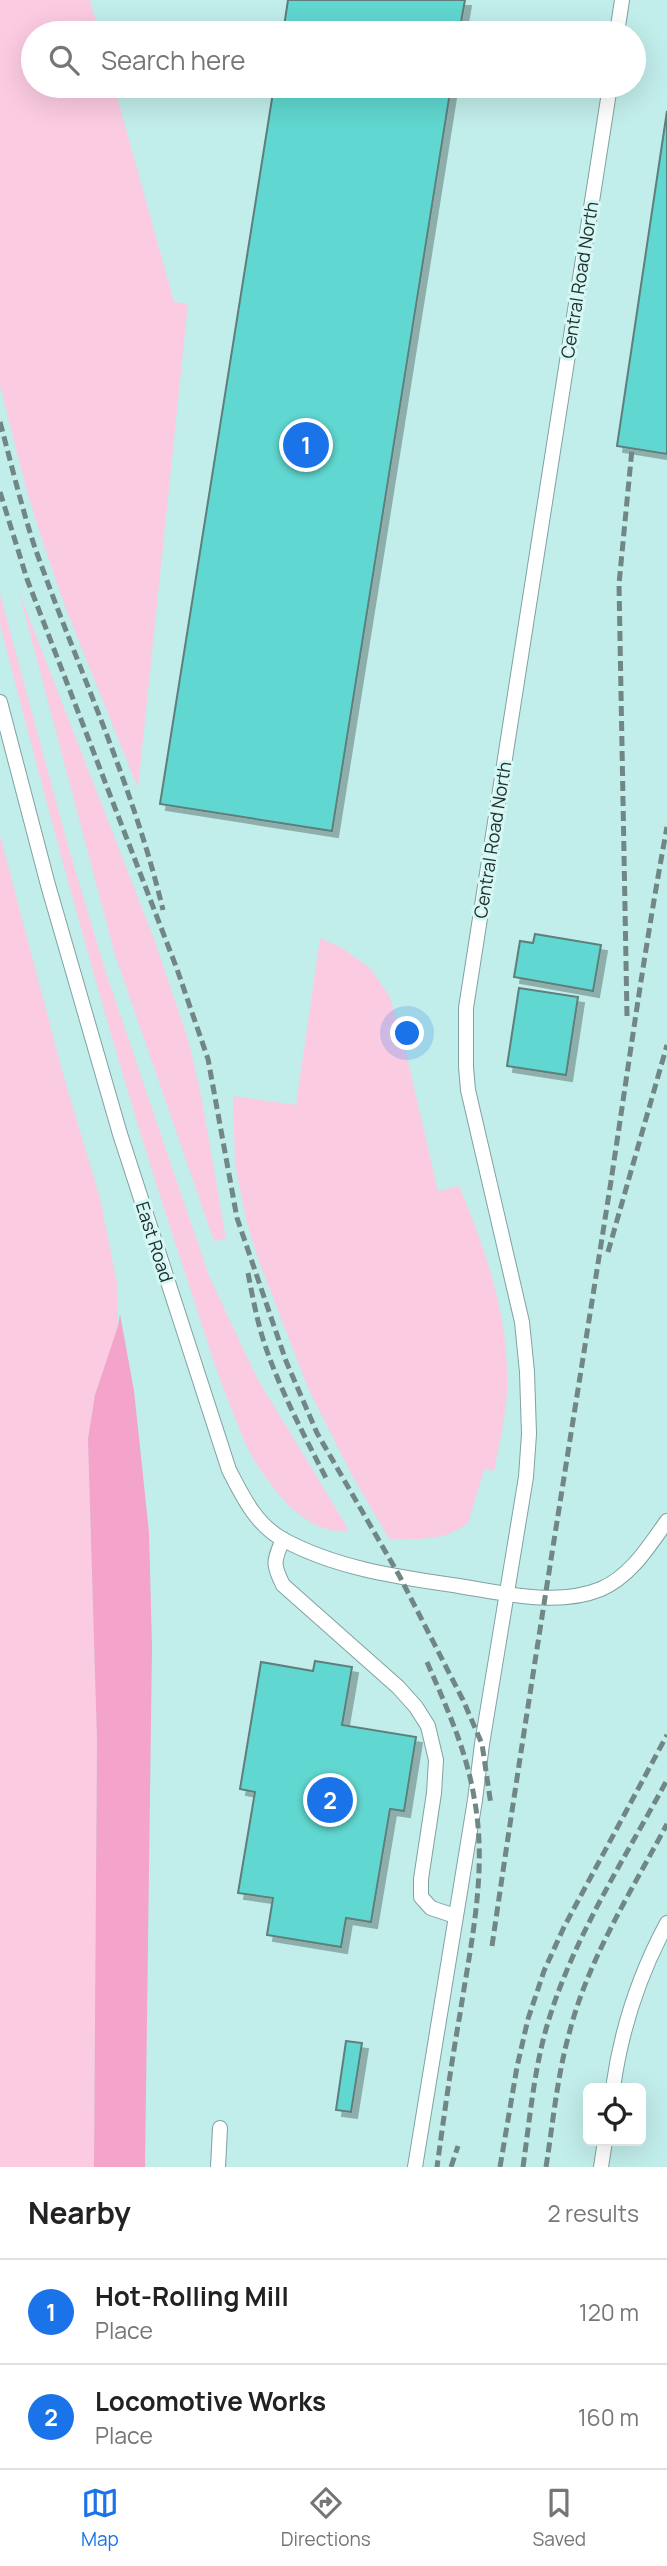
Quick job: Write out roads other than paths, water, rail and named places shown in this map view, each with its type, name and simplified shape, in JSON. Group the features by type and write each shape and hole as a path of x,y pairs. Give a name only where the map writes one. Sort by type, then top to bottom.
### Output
{"lane":[{"path":"619,21 622,0"},
{"name":"Central Road North","path":"415,2167 508,1594 526,1478 529,1434 522,1322 468,1090 467,1008 608,98"},
{"name":"East Road","path":"0,702 48,886 120,1134 229,1470 248,1507 264,1525 283,1539 351,1567 508,1594 558,1597 602,1588 622,1576 639,1560 667,1521"},
{"path":"283,1539 274,1561 274,1568 283,1585 398,1687 428,1726 436,1760 421,1897 431,1908 455,1916"},
{"path":"613,2083 626,2019 651,1953 667,1923"},
{"path":"218,2167 219,2128"},
{"path":"601,2167 604,2146"}],"railway":[{"path":"0,422 34,545 120,771 151,863 163,910"},
{"path":"627,1016 619,584 632,449"},
{"path":"0,492 27,579 177,969 208,1059 237,1218 286,1361 317,1433 400,1577 463,1700 482,1744 491,1805"},
{"path":"492,1946 644,960 667,827"},
{"path":"608,1252 667,1045"},
{"path":"248,1273 261,1332 273,1368 326,1478"},
{"path":"427,1662 455,1728 466,1762 478,1824 479,1852 473,1933 437,2167"},
{"path":"500,2167 517,2067 528,2019 544,1971 564,1927 667,1735"},
{"path":"523,2167 540,2055 560,1988 602,1897 667,1780"},
{"path":"546,2167 561,2067 577,2006 612,1926 667,1824"},
{"path":"451,2167 458,2146"}],"place":[{"name":"Hot-Rolling Mill","path":"306,445"},
{"name":"Locomotive Works","path":"330,1800"}]}
